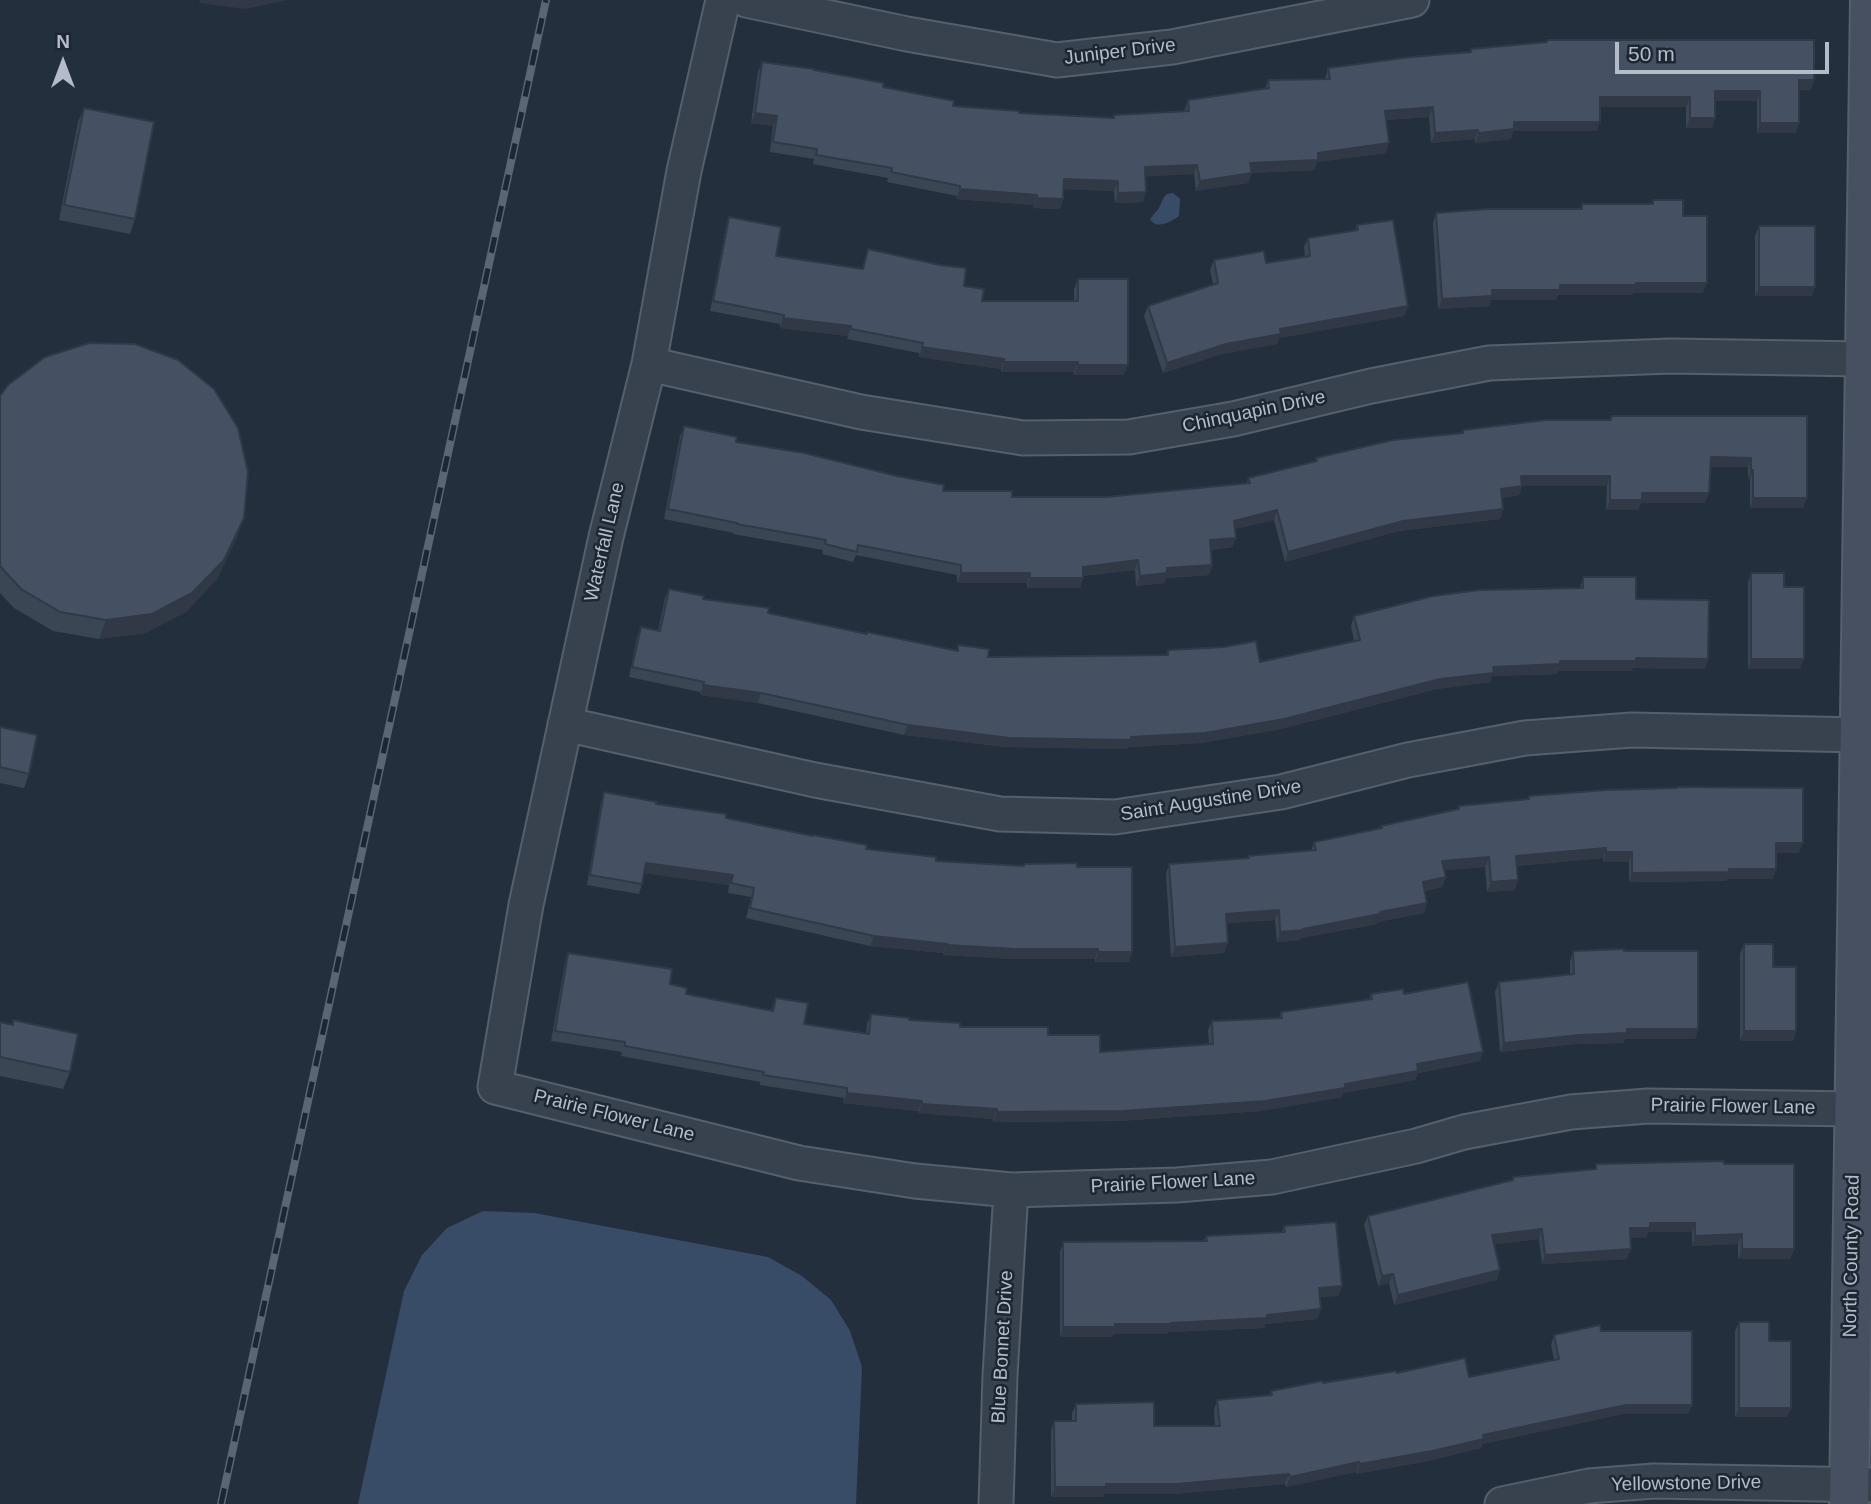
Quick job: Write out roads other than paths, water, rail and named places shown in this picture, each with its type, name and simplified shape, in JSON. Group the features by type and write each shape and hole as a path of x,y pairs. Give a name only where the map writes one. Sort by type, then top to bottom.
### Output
{"street":[{"name":"Waterfall Lane","path":"495,1087 526,905 606,537 649,364 684,171 723,0"},
{"name":"Juniper Drive","path":"746,0 907,34 1057,60 1172,47 1412,0"},
{"name":"North County Road","path":"1856,1491 1855,1109 1870,0"},
{"name":"Chinquapin Drive","path":"649,364 861,412 1023,438 1129,438 1233,419 1371,386 1489,363 1670,356 1865,359"},
{"name":"Saint Augustine Drive","path":"565,724 815,780 1000,814 1115,817 1281,792 1408,760 1525,738 1632,730 1860,735"},
{"name":"Prairie Flower Lane","path":"495,1087 799,1163 915,1181 1011,1190 1177,1185 1272,1177 1416,1146 1464,1132 1571,1112 1648,1106 1855,1109"},
{"name":"Blue Bonnet Drive","path":"996,1504 1000,1375 1011,1190"},
{"name":"Yellowstone Drive","path":"1502,1504 1589,1495 1654,1481 1856,1491"}],"water":[{"path":"1173,193 1180,199 1179,216 1164,224 1156,224 1150,219 1164,197"},
{"path":"483,1211 534,1213 768,1257 802,1276 831,1300 850,1331 862,1367 856,1504 358,1504 404,1291 422,1255 447,1228"}],"railway":[{"path":"221,1504 546,0"}]}
